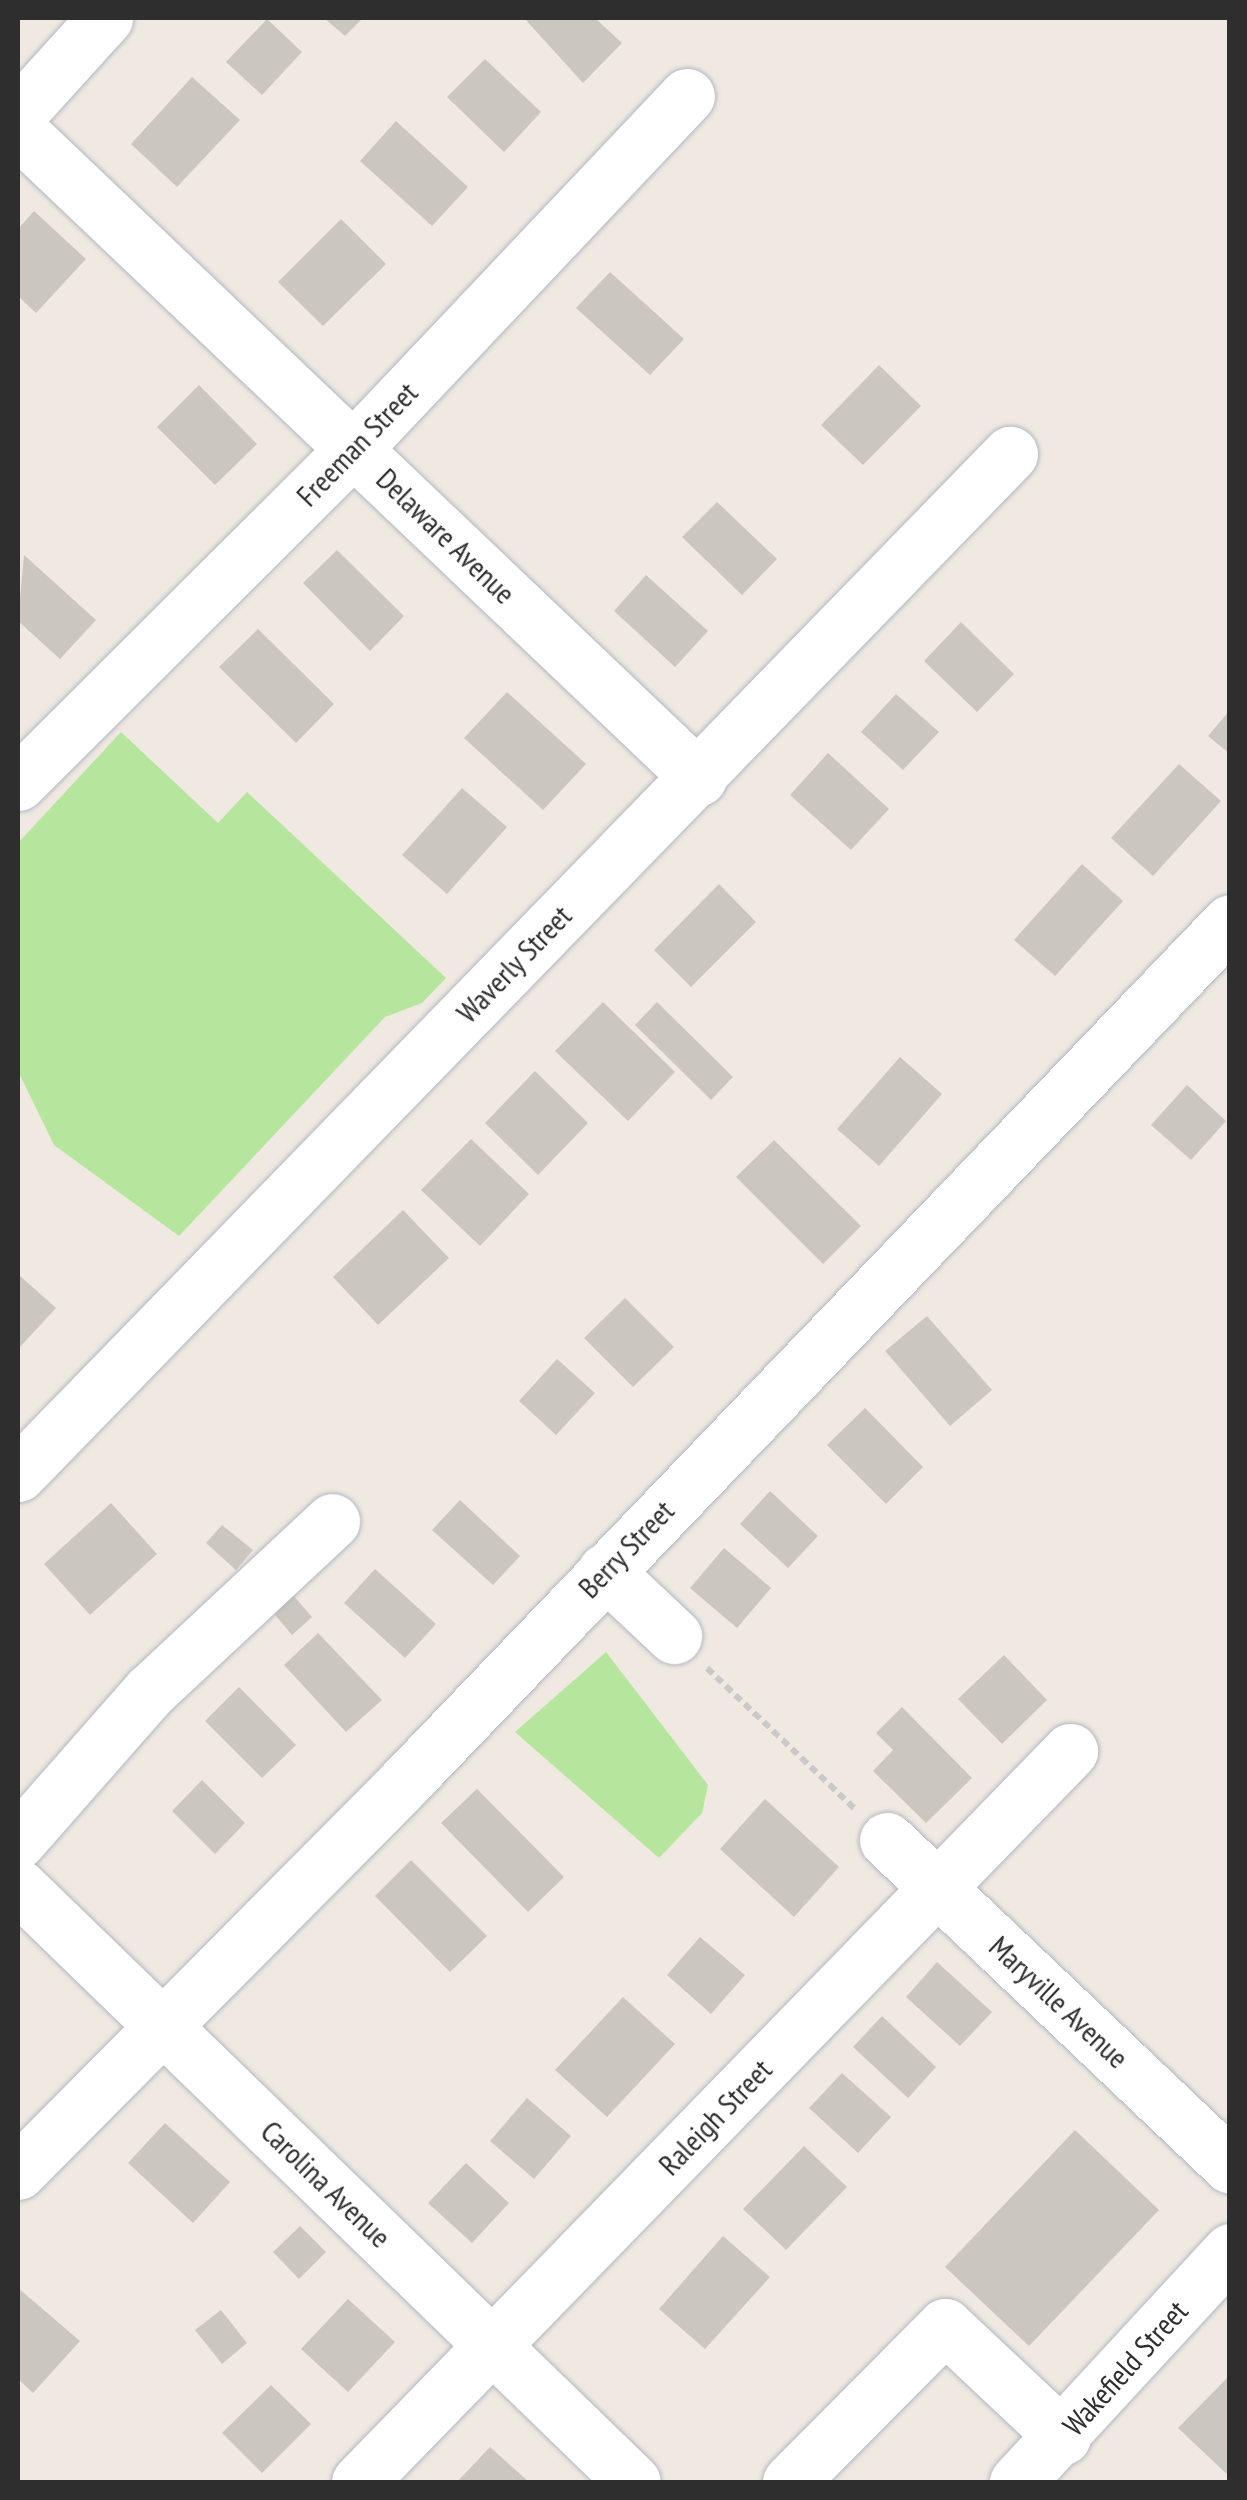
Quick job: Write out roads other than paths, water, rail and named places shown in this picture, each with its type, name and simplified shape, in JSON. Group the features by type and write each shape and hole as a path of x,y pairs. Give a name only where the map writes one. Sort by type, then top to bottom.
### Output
{"street":[{"path":"18,114 105,18"},
{"name":"Freeman Street","path":"18,783 353,450 688,96"},
{"name":"Delaware Avenue","path":"18,130 699,778"},
{"name":"Waverly Street","path":"18,1474 1010,454"},
{"name":"Berry Street","path":"18,2172 605,1571 1230,922"},
{"path":"18,1840 150,1691 332,1521"},
{"path":"605,1571 674,1636"},
{"name":"Raleigh Street","path":"359,2482 1070,1750"},
{"name":"Maryville Avenue","path":"887,1840 1230,2166"},
{"name":"Carolina Avenue","path":"18,1886 633,2482"},
{"name":"Wakefield Street","path":"1018,2482 1230,2251"},
{"path":"790,2482 944,2326 1063,2437"}]}
